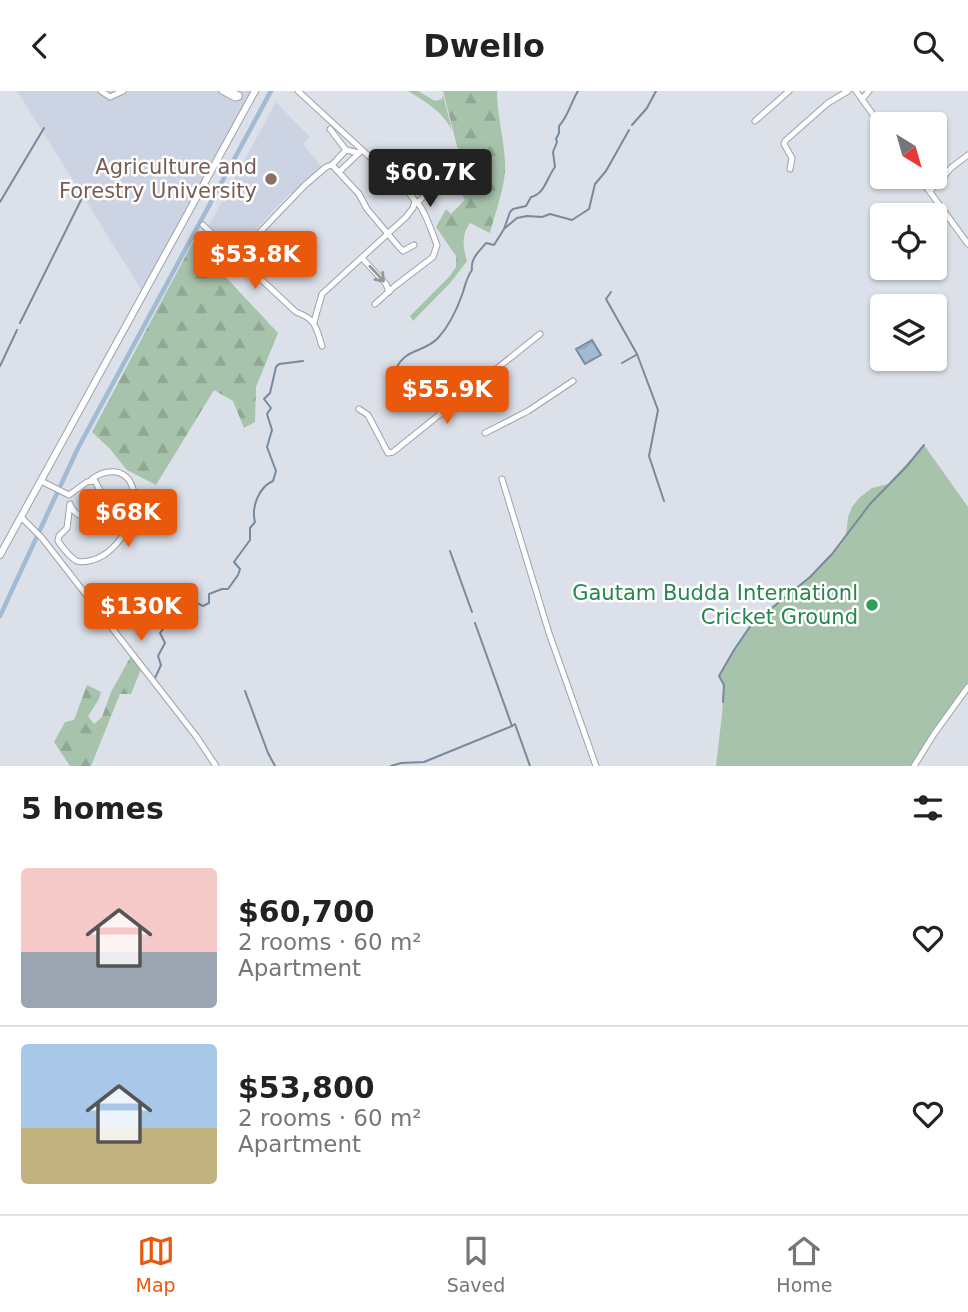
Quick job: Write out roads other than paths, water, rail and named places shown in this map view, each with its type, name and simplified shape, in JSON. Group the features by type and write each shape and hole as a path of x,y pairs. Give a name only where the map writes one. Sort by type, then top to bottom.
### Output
{"main road":[{"path":"0,555 255,91"}],"street":[{"path":"101,91 110,97 123,91"},
{"path":"222,91 235,98 239,96 229,91"},
{"path":"298,91 360,151 410,194 425,213 437,244 433,257 375,304"},
{"path":"755,121 789,91"},
{"path":"790,169 792,158 785,142 828,103 848,91"},
{"path":"856,91 871,112"},
{"path":"862,99 869,91"},
{"path":"330,129 346,149 360,151"},
{"path":"237,256 305,185 332,165 346,149"},
{"path":"339,172 360,151"},
{"path":"968,155 952,167 930,191 968,244"},
{"path":"332,165 359,194 367,209 403,251 414,246"},
{"path":"321,346 314,322 322,294 441,181"},
{"path":"203,225 296,312 314,322"},
{"path":"362,258 386,283 389,292"},
{"path":"359,409 368,415 387,453 393,452 540,334"},
{"path":"485,433 528,411 573,381"},
{"path":"105,472 122,473 127,477 135,493 133,516 118,541 103,555 89,561 78,561 58,541 67,528 69,495 105,472"},
{"path":"502,479 549,633 596,766"},
{"path":"91,480 97,482 102,491 99,501"},
{"path":"41,481 69,495"},
{"path":"69,504 79,516 90,515"},
{"path":"21,517 42,538 216,766"},
{"path":"914,766 968,687"}],"water":[{"path":"592,340 601,355 585,364 576,349"}],"waterway":[{"path":"0,616 78,448 271,91"},
{"path":"396,369 404,357 433,343 442,334 458,306 476,255 486,243 494,245 513,209 526,206 531,197 543,189 555,167 553,152 559,126 578,91"},
{"path":"632,125 647,108 656,91"},
{"path":"0,202 44,128"},
{"path":"505,228 517,218 550,214 572,220 589,209 595,184 606,171 629,130"},
{"path":"20,323 83,196"},
{"path":"611,292 606,299 637,354 658,410 649,456 664,501"},
{"path":"0,366 17,330"},
{"path":"622,363 636,355"},
{"path":"155,678 161,665 158,656 165,643 160,633 166,625 162,617 167,602 185,599 203,606 209,603 209,594 228,589 238,575 240,569 234,562 250,540 257,498 273,481 276,471 267,447 272,430 267,414 271,408 264,399 270,393 279,364 303,361"},
{"path":"723,702 724,685 719,676 751,625 810,577 832,554 870,504 924,445"},
{"path":"450,551 472,612"},
{"path":"391,766 424,762 512,726 475,623"},
{"path":"245,691 275,766"},
{"path":"512,726 515,724 530,766"}],"place":[{"name":"Agriculture and Forestry University","path":"271,179"},
{"name":"Gautam Budda Internationl Cricket Ground","path":"872,605"}]}
